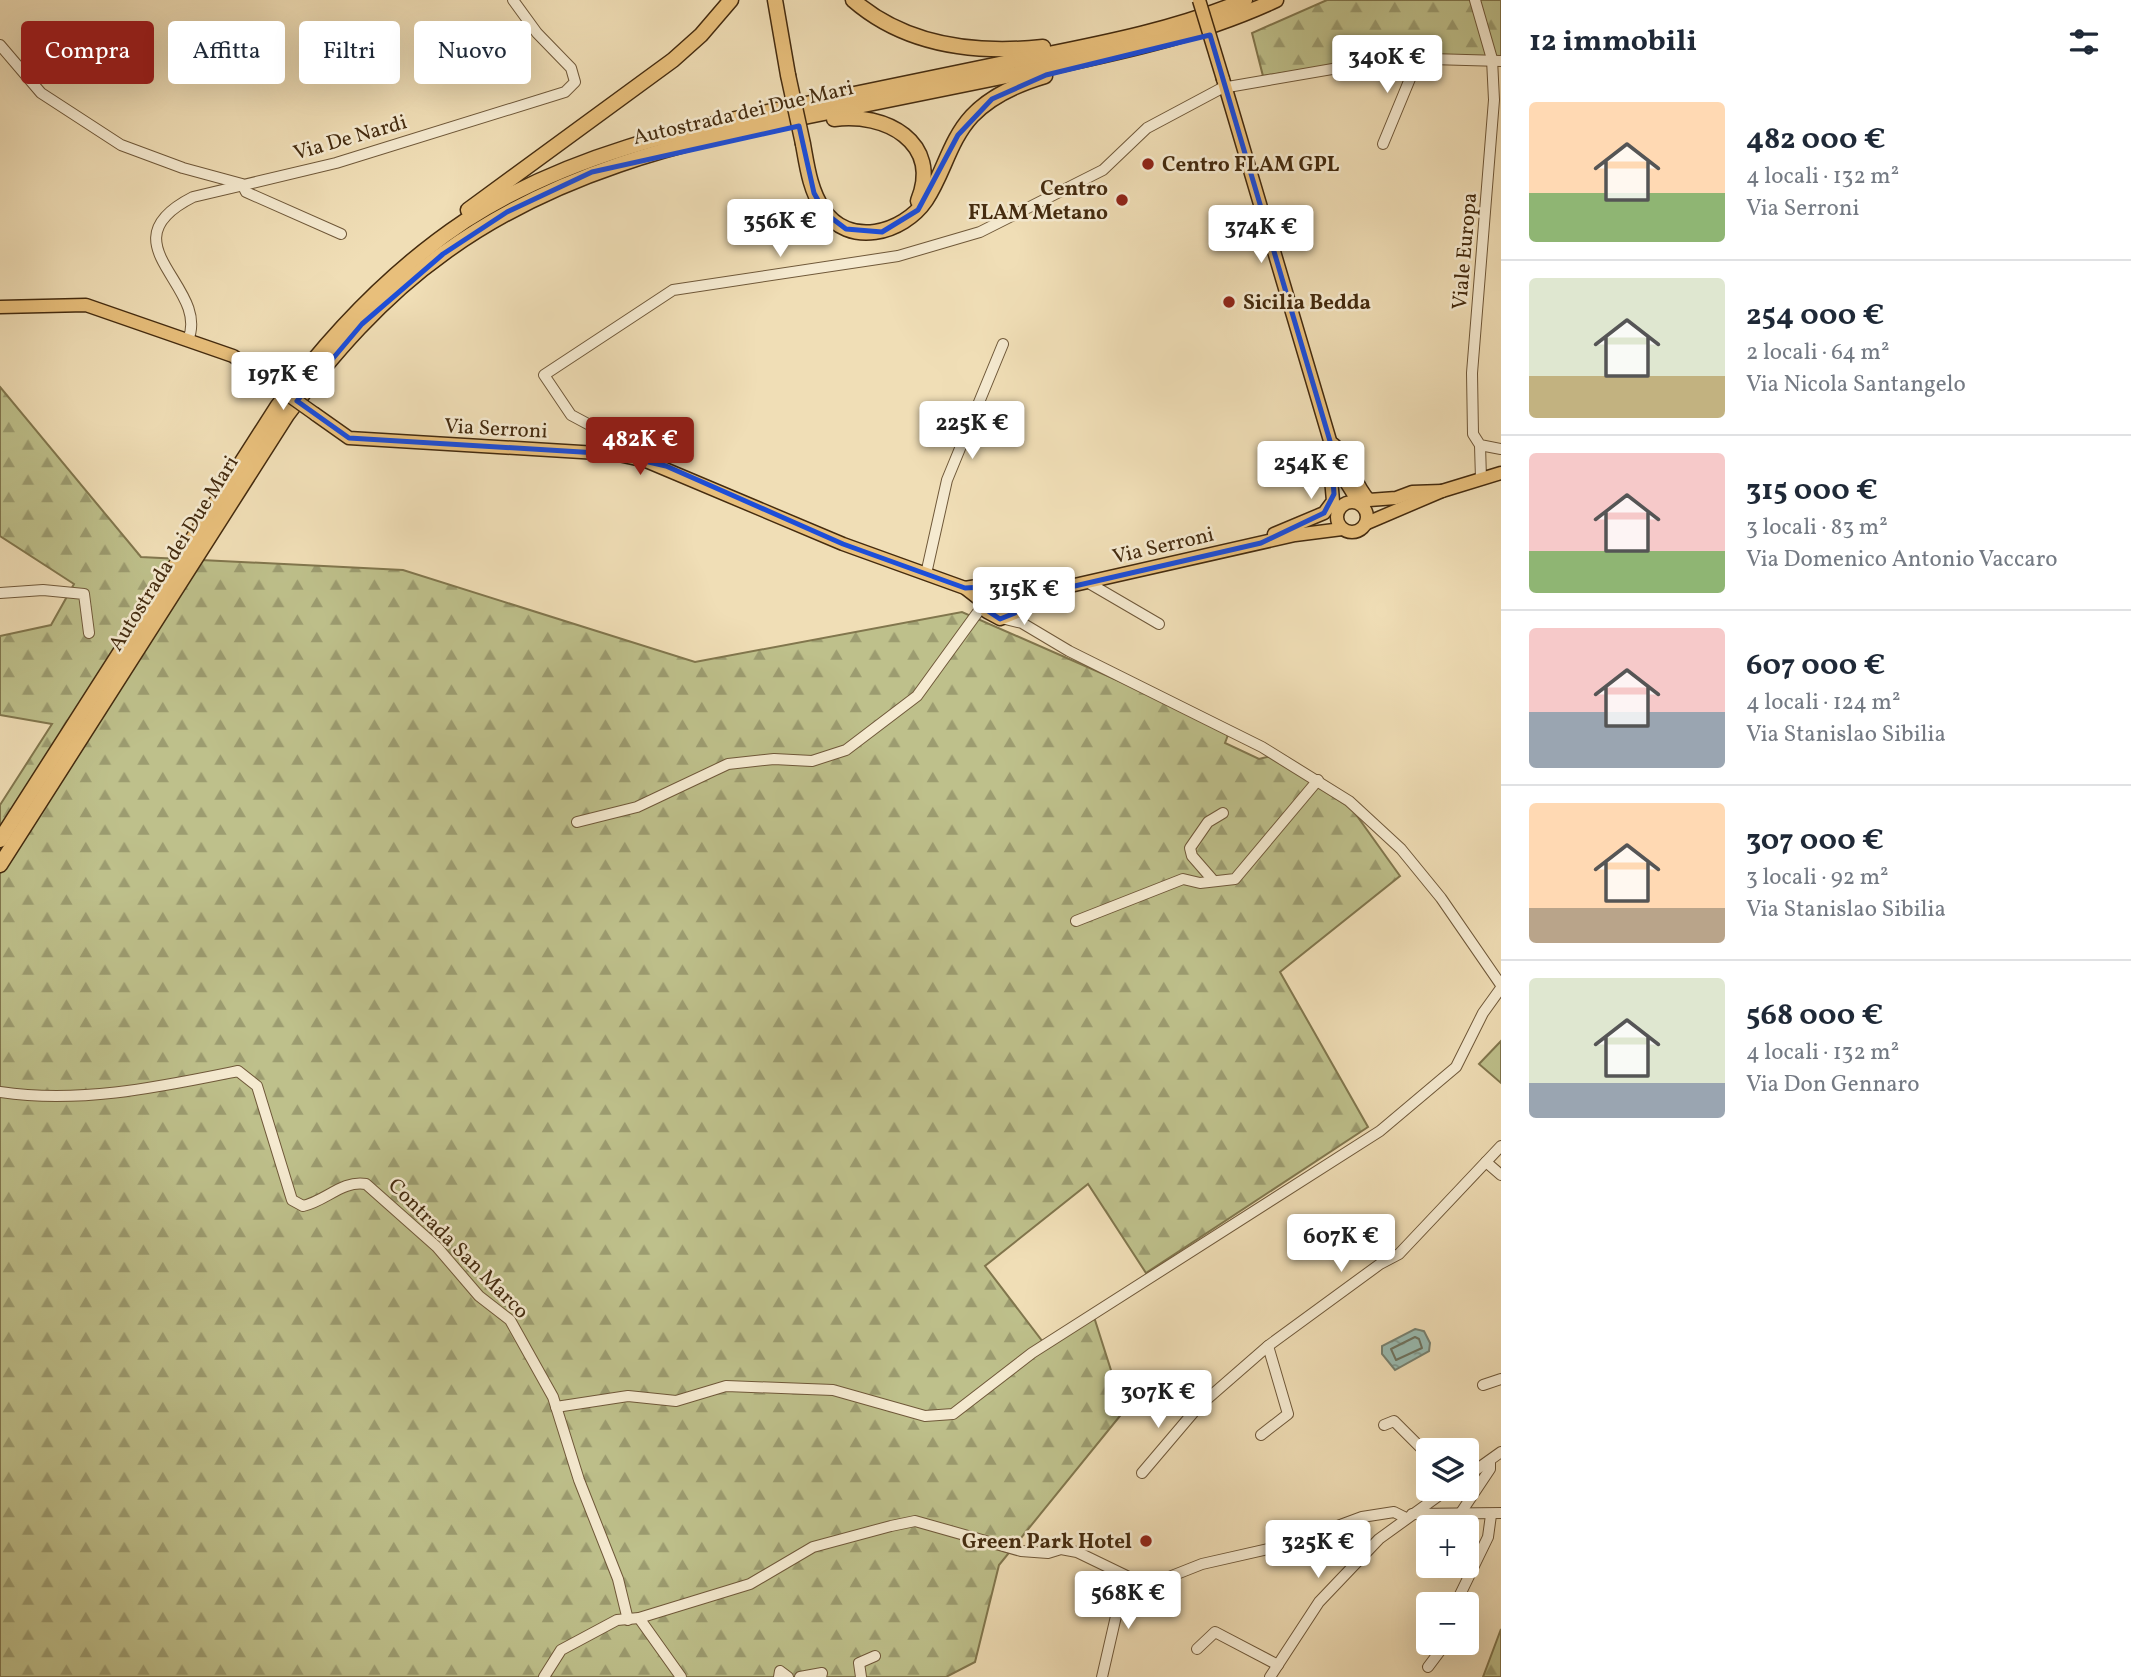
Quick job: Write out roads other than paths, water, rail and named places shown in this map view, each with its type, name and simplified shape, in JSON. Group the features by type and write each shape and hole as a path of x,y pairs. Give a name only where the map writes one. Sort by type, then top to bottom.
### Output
{"highway":[{"path":"277,407 299,368 323,337 371,286 430,238 673,60 701,35 731,0"},
{"path":"775,0 788,75 817,200 825,213 838,224 856,232 874,233 891,229 909,218 925,201 966,123 982,106 1001,93 1046,75 1197,39 1249,19 1286,0"},
{"path":"853,0 879,19 908,33 957,46 993,50 1044,47 1081,40 1243,1"},
{"name":"Autostrada dei Due Mari","path":"0,840 287,415 362,324 414,276 473,232 540,195 592,172 654,152 727,133 1159,42 1222,23 1276,0"},
{"name":"Autostrada dei Due Mari","path":"0,865 277,407 328,341 405,266 477,214 560,171 614,150 701,126 1083,47 1190,20 1243,1"},
{"path":"592,172 789,127 841,118 864,119 884,123 902,133 919,153 924,181 909,218"}],"main road":[{"path":"1199,0 1339,471 1362,505 1367,523"},
{"name":"Via Serroni","path":"0,307 86,306 233,356 349,438 645,457 844,544 965,588 1007,583 1016,590 1040,594"},
{"path":"1330,442 1342,453 1357,488 1369,499 1396,498 1412,492 1442,491"},
{"path":"1261,543 1280,530 1324,513 1333,501 1330,442"},
{"path":"1339,471 1337,520 1342,529"},
{"path":"1295,535 1342,529 1356,532 1367,523 1411,503 1501,473"},
{"path":"1295,535 1326,521 1349,502 1362,505 1411,503"},
{"name":"Via Serroni","path":"965,588 983,610 1005,619 1019,606 1040,594 1295,535"},
{"path":"983,610 989,586"},
{"path":"1016,590 1019,606"}],"street":[{"name":"Via De Nardi","path":"188,340 193,323 191,313 167,273 158,248 156,228 176,206 193,197 336,163 565,92 575,82 571,68 537,33 513,0"},
{"name":"Viale Europa","path":"1475,0 1496,60 1472,373 1473,434 1480,445 1481,480"},
{"path":"0,45 41,93 121,145 145,156 242,184 246,192 341,234"},
{"path":"1383,144 1419,57"},
{"path":"645,457 571,415 544,375 673,290 898,256 980,232 1103,170 1147,128 1224,83 1419,57 1496,60"},
{"path":"926,574 947,480 1003,344"},
{"path":"1480,445 1501,449"},
{"path":"1087,582 1159,624"},
{"path":"0,593 43,590 84,594 89,634"},
{"path":"1019,606 1022,623"},
{"path":"577,822 637,807 729,764 774,759 812,761 846,750 917,696 960,633 983,610"},
{"path":"556,1407 628,1396 676,1401 726,1386 833,1390 925,1416 953,1414 1032,1353 1380,1131 1455,1067 1483,1013 1501,987 1441,898 1401,849 1349,801 1249,741 1069,651 1022,623 1005,619"},
{"path":"1076,921 1183,879 1200,883 1212,879 1231,880 1239,876 1318,780"},
{"path":"1212,879 1192,856 1190,848 1208,822 1223,813"},
{"name":"Contrada San Marco","path":"0,1092 41,1098 134,1092 238,1071 257,1086 292,1200 303,1206 354,1182 366,1184 437,1247 479,1296 510,1320 556,1407 579,1480 618,1579 628,1620"},
{"path":"1142,1474 1198,1407 1268,1346 1380,1264 1399,1254 1501,1146"},
{"path":"1486,1162 1501,1175"},
{"path":"1261,1435 1288,1414 1268,1346"},
{"path":"1483,1385 1501,1379"},
{"path":"1384,1426 1394,1421 1416,1443"},
{"path":"1479,1469 1501,1452"},
{"path":"1460,1514 1490,1469 1490,1462"},
{"path":"1270,1677 1319,1602 1379,1539 1431,1501"},
{"path":"1436,1501 1442,1514"},
{"path":"544,1677 561,1650 617,1620 639,1618 750,1584 813,1547 857,1532 915,1521 1021,1551 1048,1553 1061,1549 1077,1552 1139,1582 1164,1579 1202,1564 1286,1545 1362,1517 1394,1512 1409,1516 1496,1514 1485,1544 1461,1592"},
{"path":"1102,1677 1125,1577"},
{"path":"639,1618 681,1677"},
{"path":"1197,1649 1215,1632 1278,1665"},
{"path":"1428,1667 1437,1655"},
{"path":"861,1677 859,1663 875,1656"},
{"path":"779,1677 780,1671 788,1677"},
{"path":"800,1677 822,1673 821,1677"}],"water":[{"path":"1415,1329 1424,1331 1430,1343 1429,1351 1395,1370 1382,1354 1382,1346"}],"place":[{"name":"Centro FLAM GPL","path":"1148,164"},
{"name":"Centro FLAM Metano","path":"1122,200"},
{"name":"Sicilia Bedda","path":"1229,302"},
{"name":"Green Park Hotel","path":"1146,1541"}]}
